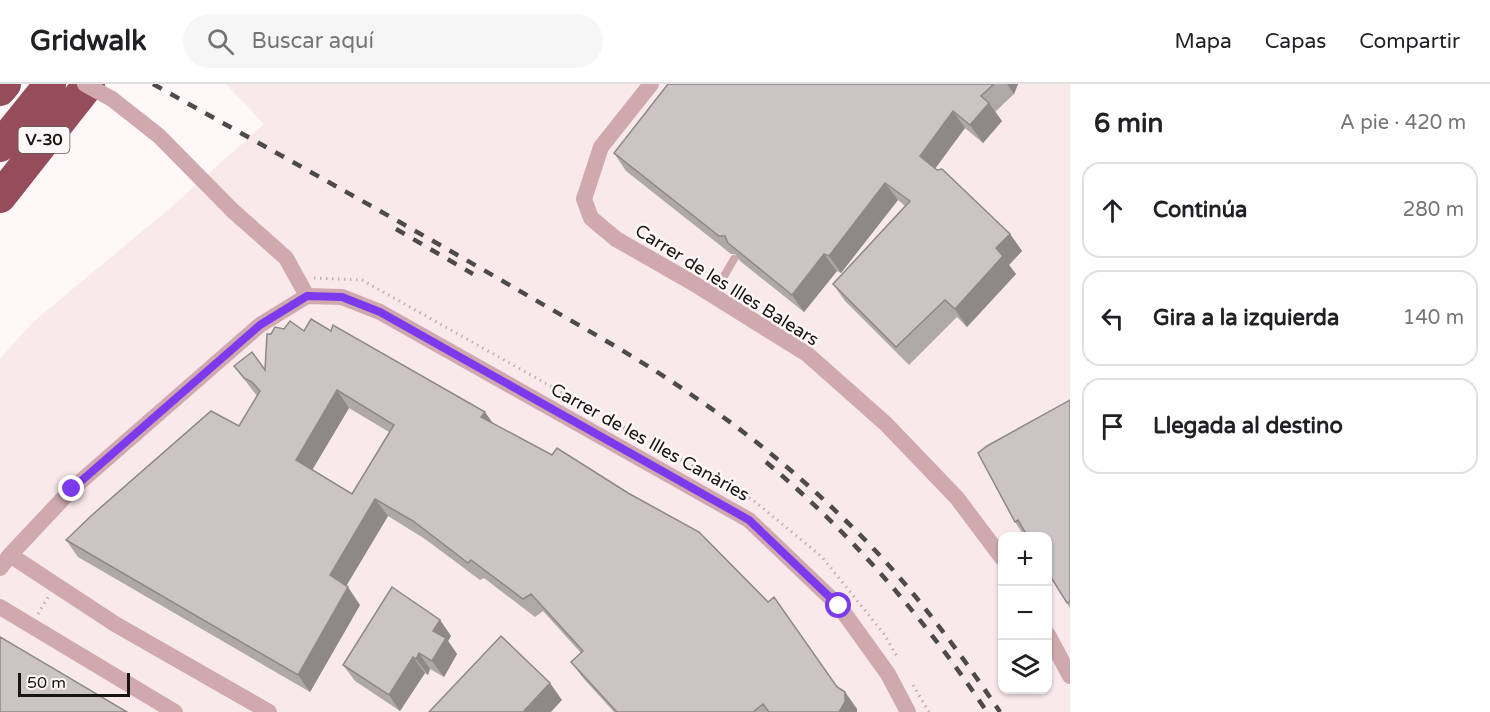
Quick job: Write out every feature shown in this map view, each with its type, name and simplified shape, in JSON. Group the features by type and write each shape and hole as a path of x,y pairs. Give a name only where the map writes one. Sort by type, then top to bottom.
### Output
{"highway":[{"path":"0,90 5,84"},
{"path":"0,146 50,84"},
{"name":"V-30","path":"0,198 95,89"}],"street":[{"name":"Carrer de les Illes Balears","path":"651,84 602,147 584,199 591,218 616,239 713,295 807,354 886,424 957,498 998,553"},
{"path":"95,89 159,136 233,211 286,258 307,296 260,325 72,489 5,561 55,585 115,624 269,712"},
{"name":"Carrer de les Illes Canàries","path":"307,296 342,297 380,312 749,520 839,606 888,674 908,712"},
{"path":"0,607 175,712"},
{"path":"1050,640 1068,668"}],"lane":[{"path":"713,295 734,259"}],"path":[{"path":"31,626 55,585"}],"shaded area":[{"path":"226,84 1070,84 1070,712 0,712 0,359 33,322 169,209 264,124"}],"building":[{"path":"668,84 994,84 981,96 989,103 970,125 953,111 920,156 937,170 942,169 1010,234 996,248 1003,256 955,309 945,300 896,347 833,284 910,201 885,183 829,256 824,254 792,295 728,243 725,236 719,236 614,153"},
{"path":"311,319 331,331 333,325 485,412 481,417 552,455 557,448 628,493 699,532 768,602 774,597 837,687 845,692 845,702 839,712 769,712 763,704 753,712 617,712 571,662 583,651 531,594 523,599 471,560 468,563 413,521 375,499 330,575 348,587 298,675 66,540 211,411 239,426 260,391 234,366 252,352 265,370 267,334 271,334 275,327 284,329 290,321 304,331","holes":["337,390 394,425 352,494 296,460"]},
{"path":"1070,400 1070,601 1067,603 1052,579 1052,532 1025,532 1018,520 1015,522 978,453"},
{"path":"392,587 440,620 433,631 446,638 432,661 419,653 416,659 413,657 389,695 343,665"},
{"path":"501,636 550,683 523,712 429,712"},
{"path":"0,637 127,712 0,712"}],"railway":[{"path":"153,84 652,368 735,426 810,487 888,564 947,636 1000,712"},
{"path":"396,229 473,274"},
{"path":"766,462 828,518 885,579 913,611 987,712"}],"route":[{"path":"72,489 260,325 307,296 342,297 380,312 749,520 839,606"}]}
